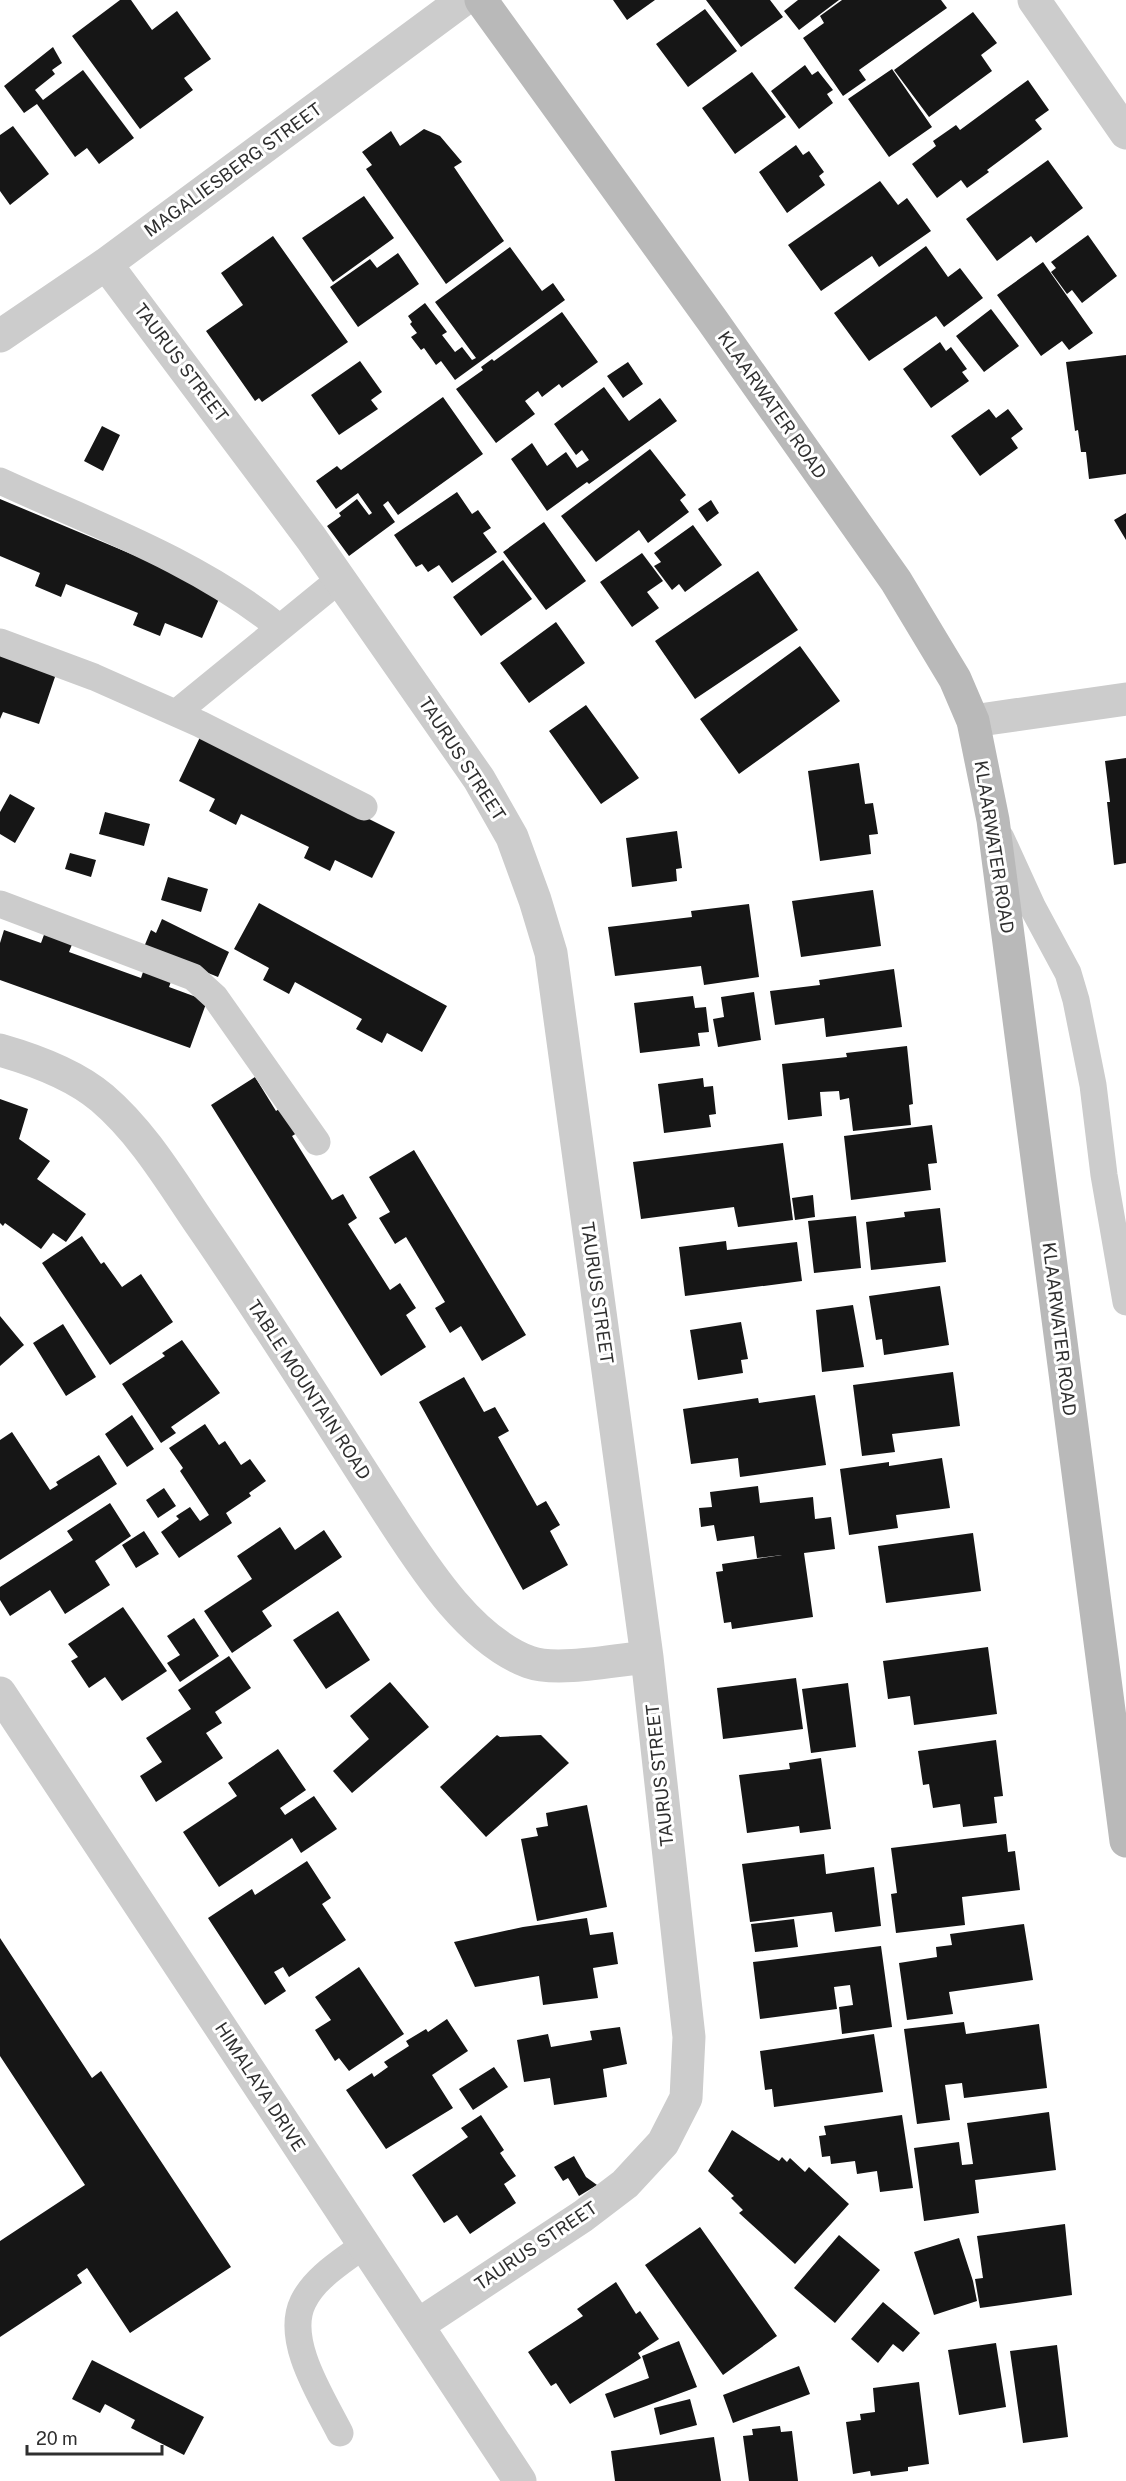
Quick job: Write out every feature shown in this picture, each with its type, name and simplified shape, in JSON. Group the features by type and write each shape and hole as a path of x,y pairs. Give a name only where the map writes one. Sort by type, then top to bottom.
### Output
{"street":[{"name":"MAGALIESBERG STREET","path":"0,336 106,264 463,0"},
{"name":"KLAARWATER ROAD","path":"481,0 712,320 896,581 956,679 973,721 993,820 1126,1841"},
{"path":"1034,0 1126,133"},
{"name":"TAURUS STREET","path":"106,264 311,538 479,779 512,837 551,953 647,1657 689,2037 686,2098 663,2144 625,2184 584,2216 417,2325"},
{"path":"973,721 1126,699"},
{"name":"TABLE MOUNTAIN ROAD","path":"0,1050 68,1075 101,1097 130,1125 220,1252 409,1544 456,1605 492,1641 530,1662 559,1665 647,1657"},
{"name":"HIMALAYA DRIVE","path":"0,1693 520,2481"}],"lane":[{"path":"0,481 115,531 192,569 247,601 280,628"},
{"path":"176,713 340,579"},
{"path":"0,642 94,677 176,713 364,807"},
{"path":"993,820 1033,908 1068,973 1076,1000 1093,1085 1106,1186 1126,1302"},
{"path":"0,903 193,977 215,998 317,1142"},
{"path":"340,2433 300,2350 298,2326 303,2302 317,2284 332,2268 364,2246"}],"building":[{"path":"120,0 131,0 152,30 177,11 211,59 184,78 193,90 140,129 72,36"},
{"path":"613,0 655,0 627,20"},
{"path":"706,0 770,0 783,17 741,47"},
{"path":"798,0 839,0 799,30 784,11"},
{"path":"842,0 941,0 947,8 859,70 866,80 843,96 803,38 824,23 820,16"},
{"path":"705,9 737,51 688,87 656,44"},
{"path":"973,12 997,43 981,55 992,71 929,117 894,70"},
{"path":"53,47 62,63 52,70 55,74 35,90 43,100 83,70 134,138 99,164 87,148 75,157 37,104 24,113 4,86"},
{"path":"805,65 812,75 818,71 833,90 827,94 833,103 799,129 771,91"},
{"path":"892,69 932,127 889,157 848,99"},
{"path":"752,72 786,117 735,154 702,108"},
{"path":"1028,80 1049,110 1035,120 1042,129 967,188 961,180 937,198 912,164 936,146 933,141 956,125 960,130"},
{"path":"13,126 49,174 10,205 0,191 0,135"},
{"path":"424,129 440,136 462,162 454,167 504,241 446,284 366,169 372,165 362,152 391,131 400,146"},
{"path":"796,145 803,155 809,151 824,172 819,176 825,185 787,213 759,172"},
{"path":"1048,160 1083,208 1036,243 1031,236 997,261 966,219"},
{"path":"880,181 898,205 907,198 931,231 879,267 872,256 821,291 788,245"},
{"path":"364,196 394,238 333,282 302,238"},
{"path":"1088,235 1117,276 1082,303 1072,290 1067,294 1051,272 1056,268 1051,262"},
{"path":"273,236 348,342 262,402 259,398 255,401 206,331 243,305 221,273"},
{"path":"926,246 948,277 960,268 983,298 944,327 936,316 869,361 834,313"},
{"path":"510,247 542,291 553,283 565,300 455,380 441,361 436,365 424,348 421,350 411,337 417,333 410,324 412,322 408,316 425,303 447,332 442,335 455,352 462,347 472,360 476,358 435,302"},
{"path":"398,253 419,284 358,327 330,287 370,259 377,268"},
{"path":"1043,262 1093,333 1069,350 1062,341 1041,356 997,295"},
{"path":"991,309 1019,346 984,372 956,336"},
{"path":"562,312 598,362 562,388 559,384 542,397 538,391 525,401 535,414 496,443 456,389 483,370 481,367 492,359 494,361"},
{"path":"940,342 946,351 951,347 967,369 962,372 969,381 931,408 903,369"},
{"path":"1126,355 1126,474 1089,479 1086,452 1081,452 1078,430 1075,431 1066,362"},
{"path":"360,361 382,392 371,400 378,409 339,435 311,395"},
{"path":"628,362 643,384 623,398 607,376"},
{"path":"604,387 629,421 660,398 677,421 547,511 511,459 532,443 547,466 566,452 577,468 589,460 582,450 576,455 554,424"},
{"path":"443,397 483,454 398,515 388,501 383,505 395,522 349,556 327,526 341,516 339,513 357,499 369,515 372,513 358,493 336,509 316,481 337,466 341,470"},
{"path":"989,409 996,418 1008,409 1023,429 1011,438 1018,448 980,476 951,436"},
{"path":"102,426 120,435 103,471 84,461"},
{"path":"650,449 686,495 680,500 689,512 648,543 639,530 596,562 561,516"},
{"path":"457,492 472,514 478,510 491,528 483,533 497,552 452,583 439,565 428,572 422,564 416,567 394,535"},
{"path":"0,499 222,592 202,638 165,623 160,636 133,625 138,613 66,584 61,597 35,586 40,573 0,556"},
{"path":"711,500 719,513 707,522 698,509"},
{"path":"1126,513 1126,540 1114,520"},
{"path":"544,522 586,581 546,610 503,552"},
{"path":"693,525 722,565 685,592 679,584 672,590 654,566 661,562 654,553"},
{"path":"642,553 663,581 647,592 659,608 632,627 600,582"},
{"path":"503,560 532,599 481,636 453,597"},
{"path":"758,571 798,630 695,699 655,641"},
{"path":"556,622 585,663 529,703 500,663"},
{"path":"800,646 840,701 739,774 700,719"},
{"path":"0,655 56,674 39,724 3,712 0,719"},
{"path":"586,705 639,778 601,804 549,731"},
{"path":"201,735 395,832 372,878 335,860 330,871 304,858 309,847 241,814 236,825 209,811 215,799 179,781"},
{"path":"1126,758 1126,863 1114,865 1105,761"},
{"path":"859,763 865,804 873,803 878,834 869,835 871,854 820,861 808,771"},
{"path":"10,794 35,808 15,843 0,834 0,812"},
{"path":"105,812 150,824 144,846 99,834"},
{"path":"677,831 682,868 676,869 677,881 632,887 626,838"},
{"path":"70,853 96,860 91,877 65,869"},
{"path":"168,877 208,889 201,912 161,900"},
{"path":"873,890 881,946 801,957 792,901"},
{"path":"259,903 447,1006 422,1052 387,1033 382,1043 356,1029 362,1019 295,982 289,994 263,980 269,968 234,949"},
{"path":"749,904 759,977 704,985 701,966 615,976 608,927 692,917 691,911"},
{"path":"162,919 229,952 218,977 144,947 151,930 156,933"},
{"path":"4,930 41,943 45,932 73,942 69,952 141,978 145,966 173,976 169,987 207,1001 190,1048 0,980 0,943"},
{"path":"894,969 902,1027 826,1037 824,1018 775,1025 770,991 820,985 819,980"},
{"path":"754,992 761,1040 718,1047 713,1019 724,1017 721,997"},
{"path":"693,996 695,1008 706,1007 709,1032 698,1033 700,1046 640,1053 634,1003"},
{"path":"907,1046 913,1104 909,1105 911,1125 853,1131 849,1098 840,1100 839,1091 820,1092 822,1116 788,1120 782,1064 847,1057 846,1053"},
{"path":"255,1077 276,1111 286,1104 302,1130 292,1136 332,1200 343,1194 357,1218 348,1224 390,1290 400,1283 416,1308 406,1315 426,1347 381,1376 211,1105"},
{"path":"703,1078 704,1087 713,1086 716,1114 709,1115 711,1127 664,1133 658,1084"},
{"path":"0,1099 28,1109 19,1139 50,1161 37,1179 86,1214 66,1242 53,1233 41,1249 5,1223 3,1226 0,1223"},
{"path":"932,1125 937,1163 928,1164 931,1190 851,1200 844,1136"},
{"path":"783,1143 793,1220 738,1227 734,1207 641,1219 633,1162"},
{"path":"414,1150 526,1335 482,1361 461,1326 450,1333 435,1308 445,1302 406,1237 395,1244 379,1218 390,1212 369,1177"},
{"path":"813,1195 815,1217 795,1220 792,1198"},
{"path":"940,1208 946,1262 871,1270 866,1222 905,1217 904,1212"},
{"path":"856,1216 861,1268 814,1273 808,1221"},
{"path":"82,1236 101,1264 104,1262 122,1287 141,1274 173,1322 110,1365 42,1263"},
{"path":"726,1241 727,1250 797,1242 802,1281 685,1296 679,1247"},
{"path":"940,1286 949,1345 884,1355 882,1339 876,1340 869,1296"},
{"path":"853,1305 864,1367 822,1372 816,1310"},
{"path":"0,1316 24,1345 0,1366"},
{"path":"741,1322 748,1359 741,1360 743,1373 698,1380 690,1330"},
{"path":"63,1324 96,1377 66,1396 33,1343"},
{"path":"182,1340 220,1393 171,1427 176,1433 161,1443 122,1384 165,1356 162,1353"},
{"path":"953,1372 960,1426 892,1434 895,1452 862,1456 853,1385"},
{"path":"464,1377 484,1412 495,1407 509,1431 498,1437 537,1506 546,1501 560,1525 550,1531 568,1565 523,1590 419,1402"},
{"path":"815,1395 826,1465 740,1477 738,1458 691,1464 683,1409 758,1398 759,1403"},
{"path":"132,1415 154,1449 127,1467 105,1434"},
{"path":"205,1424 219,1445 225,1441 241,1465 250,1459 266,1481 249,1493 251,1496 226,1513 232,1523 179,1558 161,1532 179,1519 176,1516 190,1507 200,1521 209,1515 180,1471 183,1468 169,1448"},
{"path":"12,1432 50,1490 58,1485 56,1482 99,1455 117,1484 0,1560 0,1440"},
{"path":"942,1458 950,1508 896,1515 898,1528 849,1535 840,1469 889,1462 889,1466"},
{"path":"758,1486 760,1503 813,1497 815,1519 831,1517 835,1549 804,1553 813,1617 732,1629 731,1622 724,1623 716,1572 723,1571 722,1564 782,1555 757,1558 754,1536 717,1541 714,1525 701,1527 699,1508 712,1507 710,1492"},
{"path":"164,1488 176,1506 158,1518 146,1500"},
{"path":"110,1503 131,1536 95,1561 110,1585 65,1614 50,1590 10,1616 0,1600 0,1587 73,1540 67,1531"},
{"path":"280,1527 295,1550 324,1530 342,1557 262,1611 272,1626 232,1653 204,1611 252,1579 237,1556"},
{"path":"144,1531 159,1554 136,1568 122,1545"},
{"path":"973,1533 981,1591 886,1603 878,1546"},
{"path":"123,1607 167,1671 122,1701 105,1677 89,1688 71,1661 78,1657 68,1644"},
{"path":"338,1611 370,1660 326,1689 293,1640"},
{"path":"194,1618 219,1656 180,1682 167,1663 180,1655 167,1636"},
{"path":"988,1647 997,1714 914,1725 910,1696 888,1699 883,1661"},
{"path":"229,1656 251,1688 215,1712 222,1723 206,1733 223,1758 156,1802 140,1776 162,1762 146,1738 191,1709 178,1690"},
{"path":"796,1678 803,1729 723,1739 717,1688"},
{"path":"390,1682 429,1727 352,1793 333,1771 369,1739 350,1716"},
{"path":"848,1683 856,1747 811,1753 802,1689"},
{"path":"497,1735 500,1737 541,1735 569,1763 486,1837 440,1787"},
{"path":"996,1740 1003,1796 994,1797 997,1823 963,1827 960,1804 933,1808 929,1784 923,1785 918,1751"},
{"path":"278,1749 306,1790 280,1808 285,1815 314,1796 337,1829 301,1853 292,1838 219,1887 183,1832 237,1796 228,1783"},
{"path":"821,1758 831,1829 800,1833 799,1826 747,1833 739,1775 790,1769 789,1763"},
{"path":"587,1805 607,1907 537,1921 521,1839 538,1836 536,1828 548,1826 546,1813"},
{"path":"1006,1834 1008,1852 1015,1851 1020,1890 962,1897 965,1925 896,1933 891,1894 897,1893 891,1848"},
{"path":"824,1854 826,1874 874,1867 881,1926 835,1932 832,1912 750,1922 742,1864"},
{"path":"307,1861 331,1898 322,1904 346,1940 289,1977 283,1967 274,1972 286,1991 265,2005 208,1918 252,1889 255,1895"},
{"path":"587,1918 590,1935 613,1932 618,1964 593,1968 598,1998 543,2005 539,1976 475,1987 454,1942 523,1927"},
{"path":"794,1919 798,1947 755,1952 751,1924"},
{"path":"1024,1924 1033,1980 949,1992 953,2014 907,2020 899,1963 937,1957 936,1947 952,1945 950,1934"},
{"path":"0,1938 92,2078 101,2071 231,2267 130,2333 87,2268 77,2275 82,2283 0,2337 0,2241 85,2185 0,2056"},
{"path":"881,1946 892,2027 842,2034 839,2007 853,2005 850,1985 834,1987 837,2009 760,2019 753,1962"},
{"path":"359,1967 404,2034 349,2071 339,2058 335,2061 315,2030 331,2020 315,1997"},
{"path":"447,2019 468,2051 432,2075 453,2108 386,2149 346,2090 372,2073 374,2077 388,2067 384,2062 409,2046 406,2041 426,2029 428,2032"},
{"path":"964,2022 966,2034 1039,2024 1047,2088 964,2098 962,2083 945,2085 950,2120 917,2124 904,2029"},
{"path":"620,2027 627,2064 603,2069 607,2097 554,2105 550,2078 524,2082 517,2040 548,2034 551,2047 592,2040 590,2031"},
{"path":"874,2034 883,2092 774,2107 772,2089 765,2090 760,2051"},
{"path":"494,2067 508,2087 473,2110 459,2089"},
{"path":"1049,2112 1056,2170 975,2180 979,2213 924,2221 914,2148 959,2142 962,2165 973,2164 967,2123"},
{"path":"481,2115 504,2150 500,2153 516,2176 504,2184 516,2203 470,2234 457,2215 444,2223 412,2175 468,2137 461,2128"},
{"path":"902,2115 913,2188 880,2192 877,2171 857,2174 855,2161 831,2164 830,2156 822,2157 819,2136 826,2135 824,2126"},
{"path":"732,2130 779,2161 782,2157 787,2162 790,2158 805,2172 809,2167 849,2204 795,2264 739,2213 743,2210 731,2198 734,2196 708,2171"},
{"path":"574,2156 586,2177 597,2185 579,2196 568,2178 563,2181 554,2167"},
{"path":"1065,2224 1072,2295 980,2308 975,2279 983,2278 977,2236"},
{"path":"700,2227 777,2336 723,2375 645,2265"},
{"path":"839,2235 880,2270 835,2323 794,2288"},
{"path":"959,2238 977,2301 934,2315 914,2252"},
{"path":"616,2282 636,2314 640,2311 659,2339 638,2353 641,2358 570,2404 556,2383 551,2386 528,2352 583,2316 577,2309"},
{"path":"883,2302 920,2333 903,2352 893,2344 878,2363 851,2339"},
{"path":"679,2341 697,2387 614,2418 605,2394 649,2378 642,2356"},
{"path":"996,2343 1006,2407 959,2415 948,2350"},
{"path":"1057,2345 1068,2437 1023,2443 1010,2351"},
{"path":"92,2360 204,2417 184,2455 131,2428 135,2420 105,2404 100,2413 72,2399"},
{"path":"799,2366 810,2394 733,2423 723,2395"},
{"path":"919,2382 929,2464 908,2467 908,2471 871,2476 870,2471 853,2474 846,2422 861,2420 860,2414 875,2412 873,2388"},
{"path":"690,2399 697,2425 660,2435 654,2408"},
{"path":"780,2426 781,2432 792,2431 798,2481 749,2481 743,2436 753,2435 752,2429"},
{"path":"714,2437 721,2481 615,2481 611,2451"}]}
